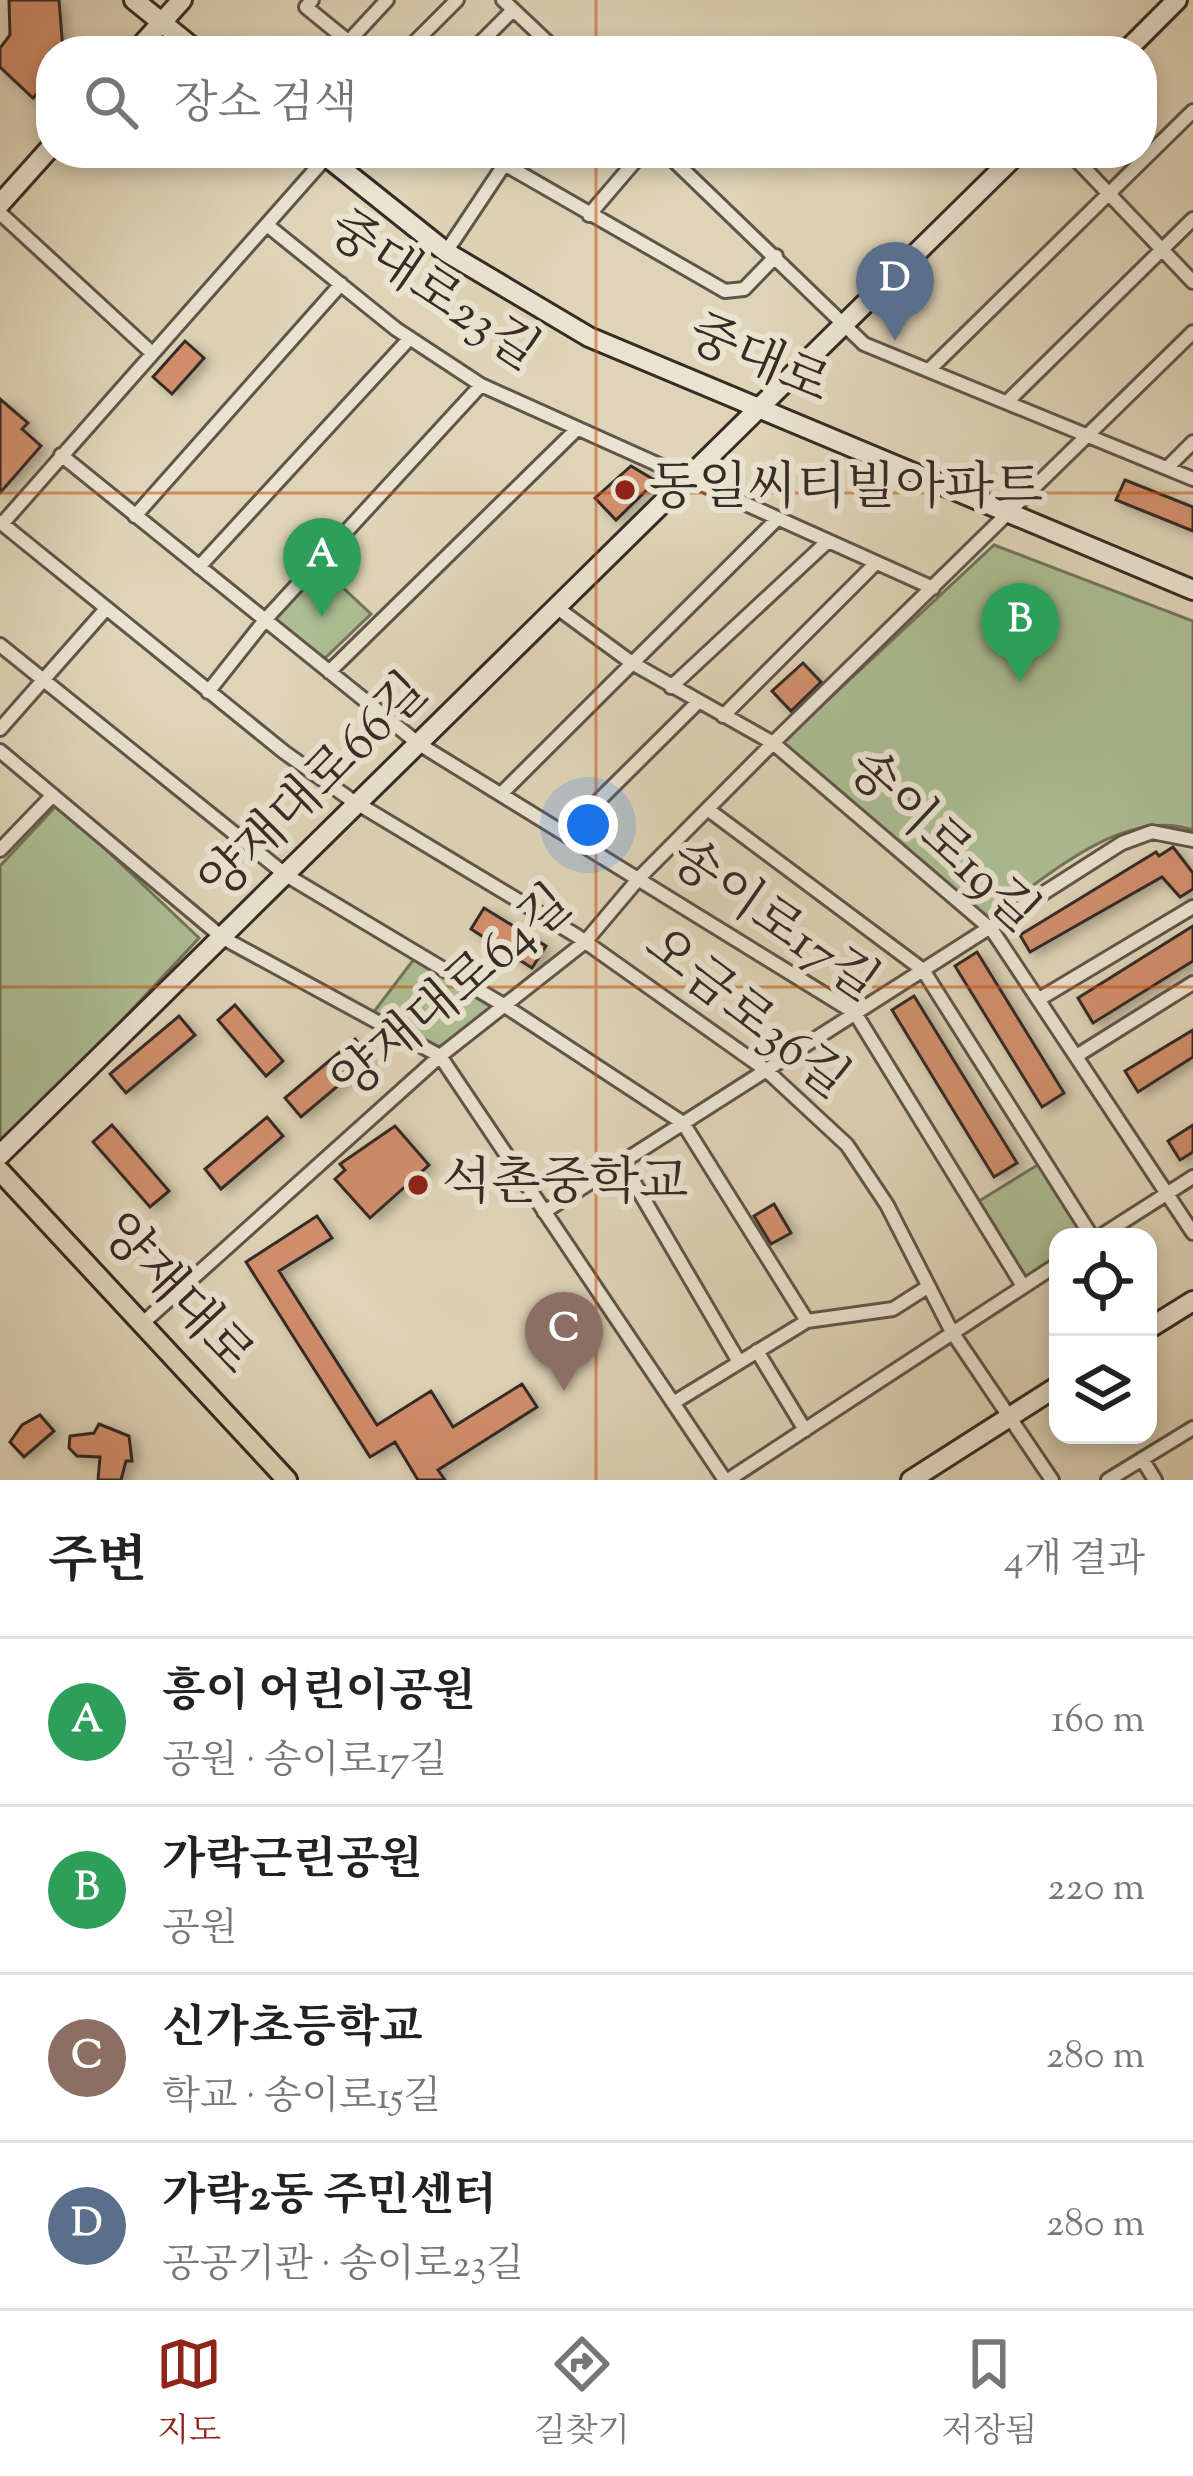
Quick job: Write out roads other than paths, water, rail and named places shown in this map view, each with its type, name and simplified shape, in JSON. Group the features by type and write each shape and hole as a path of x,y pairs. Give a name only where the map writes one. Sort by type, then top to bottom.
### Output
{"main road":[{"name":"양재대로","path":"0,1171 287,1480"}],"street":[{"path":"134,0 178,36"},
{"path":"149,36 182,0"},
{"path":"312,0 306,8 341,36"},
{"path":"361,36 387,0"},
{"path":"421,36 457,0"},
{"path":"1141,36 1177,0"},
{"path":"484,36 508,5 541,36"},
{"path":"1157,144 1193,111"},
{"path":"0,204 36,164"},
{"name":"중대로23길","path":"1,523 314,168"},
{"name":"중대로","path":"343,168 446,252 589,337 1193,590"},
{"path":"446,252 498,168"},
{"path":"505,168 725,291 743,289 776,256"},
{"path":"589,215 629,168"},
{"path":"682,168 848,323 864,344 1193,479"},
{"name":"양재대로66길","path":"0,1155 560,610 1003,168"},
{"path":"1084,168 1193,282"},
{"path":"928,370 1131,168"},
{"path":"0,213 152,353"},
{"path":"1006,402 1193,219"},
{"name":"중대로23길","path":"267,225 410,338 481,385 689,480"},
{"path":"135,515 341,284"},
{"name":"양재대로64길","path":"144,1322 440,1056 585,942 640,878 773,743 1193,332"},
{"path":"199,567 410,338"},
{"path":"208,692 265,620 481,385"},
{"path":"329,672 577,429"},
{"path":"1167,468 1193,442"},
{"name":"송이로17길","path":"61,455 418,745 855,1013 1023,1286"},
{"path":"689,480 934,588"},
{"path":"501,794 776,520"},
{"name":"오금로36길","path":"1,523 208,692 357,803 585,942 766,1070 847,1145 887,1205 952,1332 1052,1480"},
{"path":"671,687 827,542"},
{"path":"723,716 876,563"},
{"path":"0,729 105,610"},
{"name":"송이로19길","path":"560,610 632,663 773,743 992,930 1193,1233"},
{"path":"0,645 286,875 505,1006 682,1124 808,1321"},
{"path":"566,833 698,703"},
{"path":"0,751 224,938 440,1056 726,1480 1049,1270"},
{"path":"0,850 53,795"},
{"path":"710,811 923,970 1090,1228"},
{"path":"544,1212 1122,843 1152,832 1193,840"},
{"path":"1041,998 1193,907"},
{"path":"1078,1055 1193,983"},
{"path":"622,1162 740,1362"},
{"path":"1111,1228 1193,1177"},
{"path":"673,1403 808,1321 893,1309 926,1288"},
{"path":"1157,1323 1193,1300"},
{"path":"758,1351 805,1430"},
{"path":"911,1480 1049,1393"},
{"path":"1108,1480 1193,1428"},
{"path":"1142,1459 1155,1480"}],"place":[{"name":"가락2동 주민센터","path":"895,341"},
{"name":"동일씨티빌아파트","path":"625,490"},
{"name":"흥이 어린이공원","path":"322,617"},
{"name":"가락근린공원","path":"1020,682"},
{"name":"석촌중학교","path":"418,1185"},
{"name":"신가초등학교","path":"564,1391"}]}
